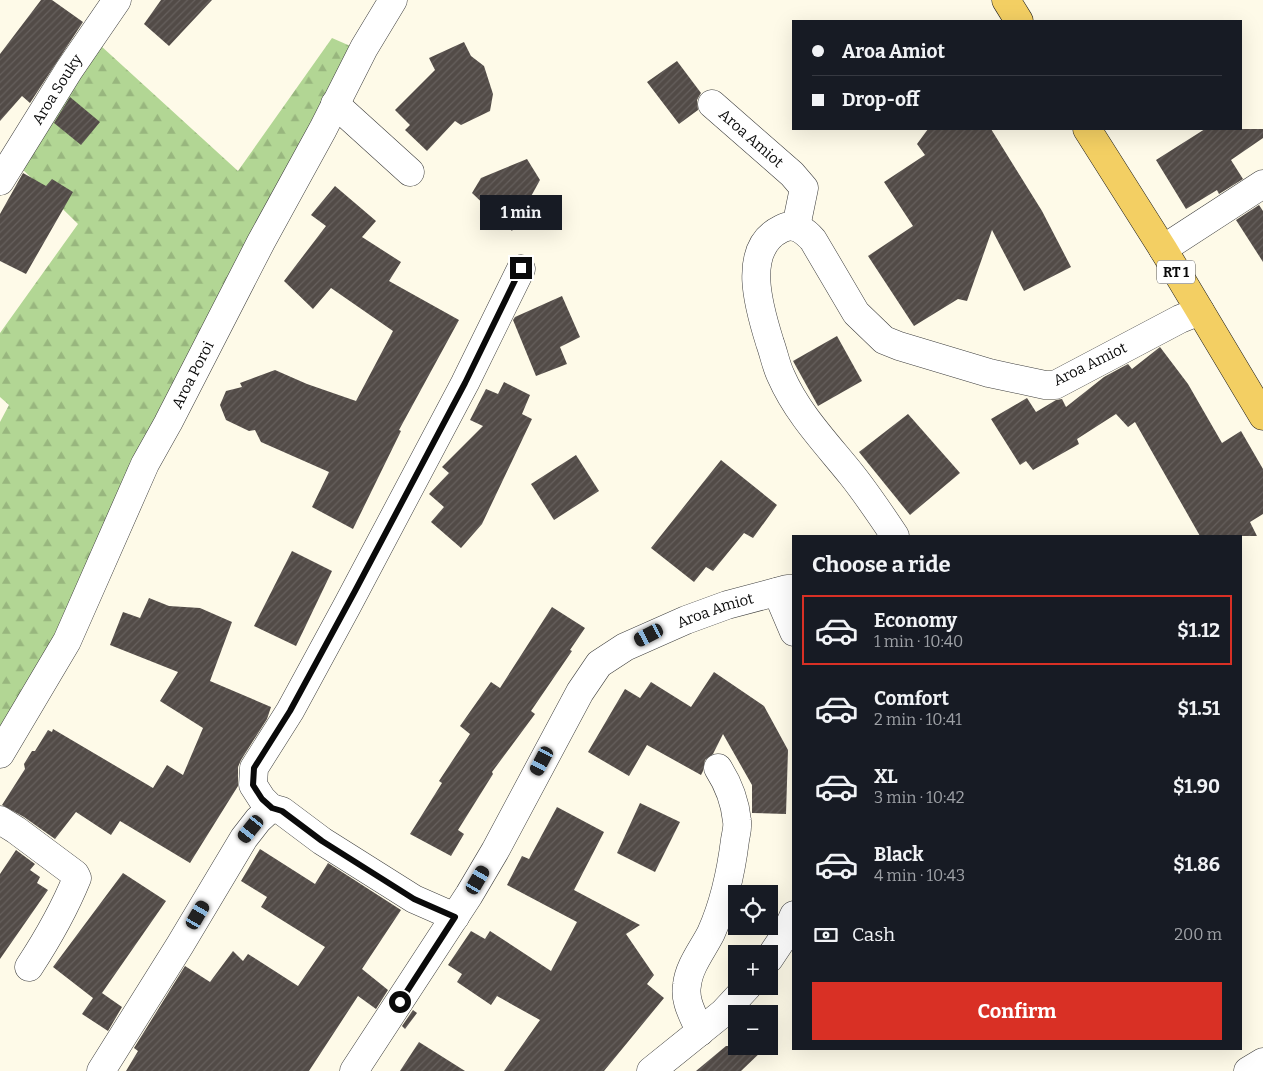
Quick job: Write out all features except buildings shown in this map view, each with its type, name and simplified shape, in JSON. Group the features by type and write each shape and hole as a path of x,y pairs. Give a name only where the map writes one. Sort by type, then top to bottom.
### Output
{"main road":[{"path":"1006,0 1018,20"},
{"name":"RT 1","path":"1088,130 1163,249 1263,416"}],"street":[{"name":"Aroa Souky","path":"0,181 69,70 117,0"},
{"name":"Aroa Poroi","path":"0,754 67,641 145,464 364,48 394,0"},
{"path":"335,104 410,172"},
{"name":"Aroa Amiot","path":"712,104 792,174 804,188 796,227 804,230 813,240 856,313 884,340 998,375 1045,385 1055,384 1180,319 1200,311"},
{"path":"1163,249 1263,184"},
{"path":"796,227 782,228 771,236 763,247 757,264 756,288 772,350 781,376 808,424 853,476 893,535"},
{"path":"455,917 414,899 322,841 282,811 272,808 262,799 253,785 254,768 290,711 352,597 465,383 521,268"},
{"name":"Aroa Amiot","path":"354,1071 455,917 495,851 580,692 599,664 625,647 686,620 727,605 785,590 792,623"},
{"path":"700,1032 689,1008 687,984 695,962 721,909 733,858 738,822 729,786 718,768"},
{"path":"101,1071 244,838 258,820 272,808"},
{"path":"0,820 53,856 75,874 77,878 50,936 29,967"},
{"path":"778,945 792,919"},
{"path":"651,1071 723,1013 740,995"},
{"path":"1248,1071 1263,1062"}],"green space":[{"path":"89,35 238,171 332,38 364,52 211,319 105,521 50,645 0,729 0,422 9,405 0,397 0,333 78,224 11,158"}],"route":[{"path":"400,1002 455,917 414,899 322,841 282,811 272,808 262,799 253,785 254,768 290,711 355,591 465,383 521,268"}]}
